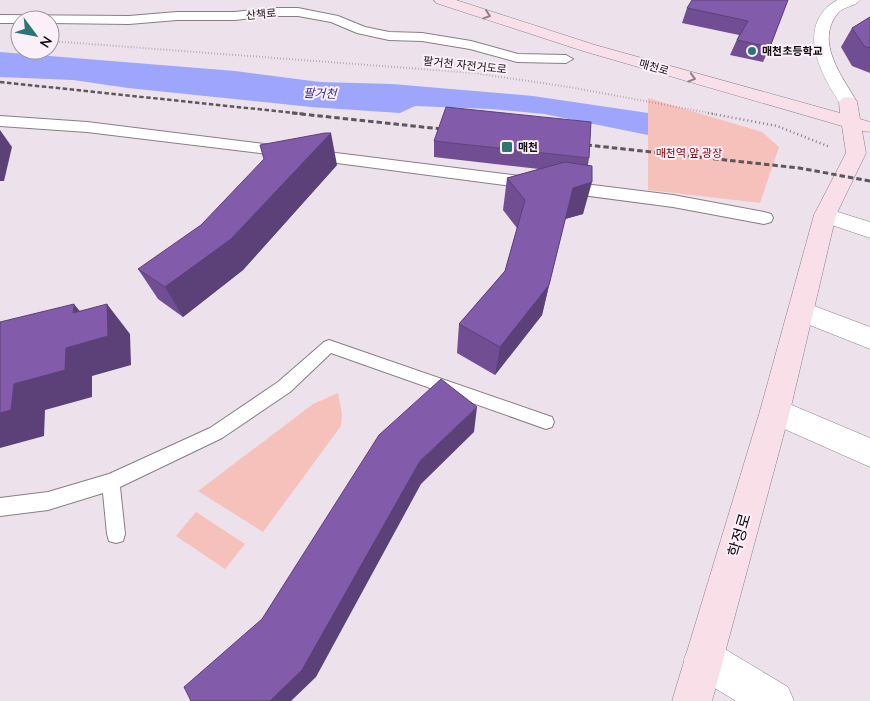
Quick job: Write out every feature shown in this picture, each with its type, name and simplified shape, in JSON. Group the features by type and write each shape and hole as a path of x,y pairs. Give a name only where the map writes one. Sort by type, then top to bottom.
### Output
{"main road":[{"name":"매천로","path":"441,0 589,48 858,114"},
{"path":"484,0 588,31"},
{"path":"830,98 858,114 856,153"},
{"name":"학정로","path":"692,701 774,411 825,215 856,153"}],"street":[{"path":"853,0 847,1 829,12 822,28 824,59 858,114"},
{"name":"산책로","path":"0,19 129,20 177,16 234,16 270,12 298,12 334,19 361,30 389,36 422,37 470,45 517,58 566,59"},
{"path":"0,121 87,127 284,151 673,201 764,218"},
{"path":"825,215 870,230"},
{"path":"801,311 870,338"},
{"path":"774,411 870,453"},
{"path":"704,659 774,701"}],"lane":[{"path":"0,507 48,501 111,482 216,433 284,388 329,346 546,422"},
{"path":"111,482 116,534"}],"path":[{"name":"팔거천 자전거도로","path":"60,42 474,73 569,87 776,126 820,144 856,153"}],"green space":[{"name":"매천역 앞 광장","path":"648,98 762,132 779,147 760,203 648,190"},
{"path":"338,393 342,414 341,426 263,532 198,491 313,404"},
{"path":"196,512 245,544 225,569 176,536"}],"water":[{"name":"팔거천","path":"0,52 10,53 10,60 60,60 60,57 235,71 320,82 392,84 533,96 648,113 648,135 544,114 491,109 415,106 400,113 311,107 128,88 73,80 0,77"}],"building":[{"path":"692,0 788,0 770,47 737,40 748,21 687,8"},
{"path":"870,17 870,48 864,46 852,28"},
{"path":"446,107 591,122 589,158 434,141"},
{"path":"331,133 231,239 165,287 138,269 201,225 264,159 260,145"},
{"path":"565,162 592,166 592,182 573,188 549,285 500,347 459,324 505,271 525,200 507,178"},
{"path":"74,304 73,313 107,304 108,336 66,348 65,370 14,384 11,410 0,413 0,322"},
{"path":"441,379 477,407 420,461 302,670 270,701 191,701 184,687 262,619 379,435"}],"railway":[{"path":"0,82 304,114"},
{"path":"292,113 451,130"},
{"path":"578,144 799,168 870,181"}],"place":[{"name":"매천초등학교","path":"752,51"},
{"name":"매천","path":"507,147"}]}
